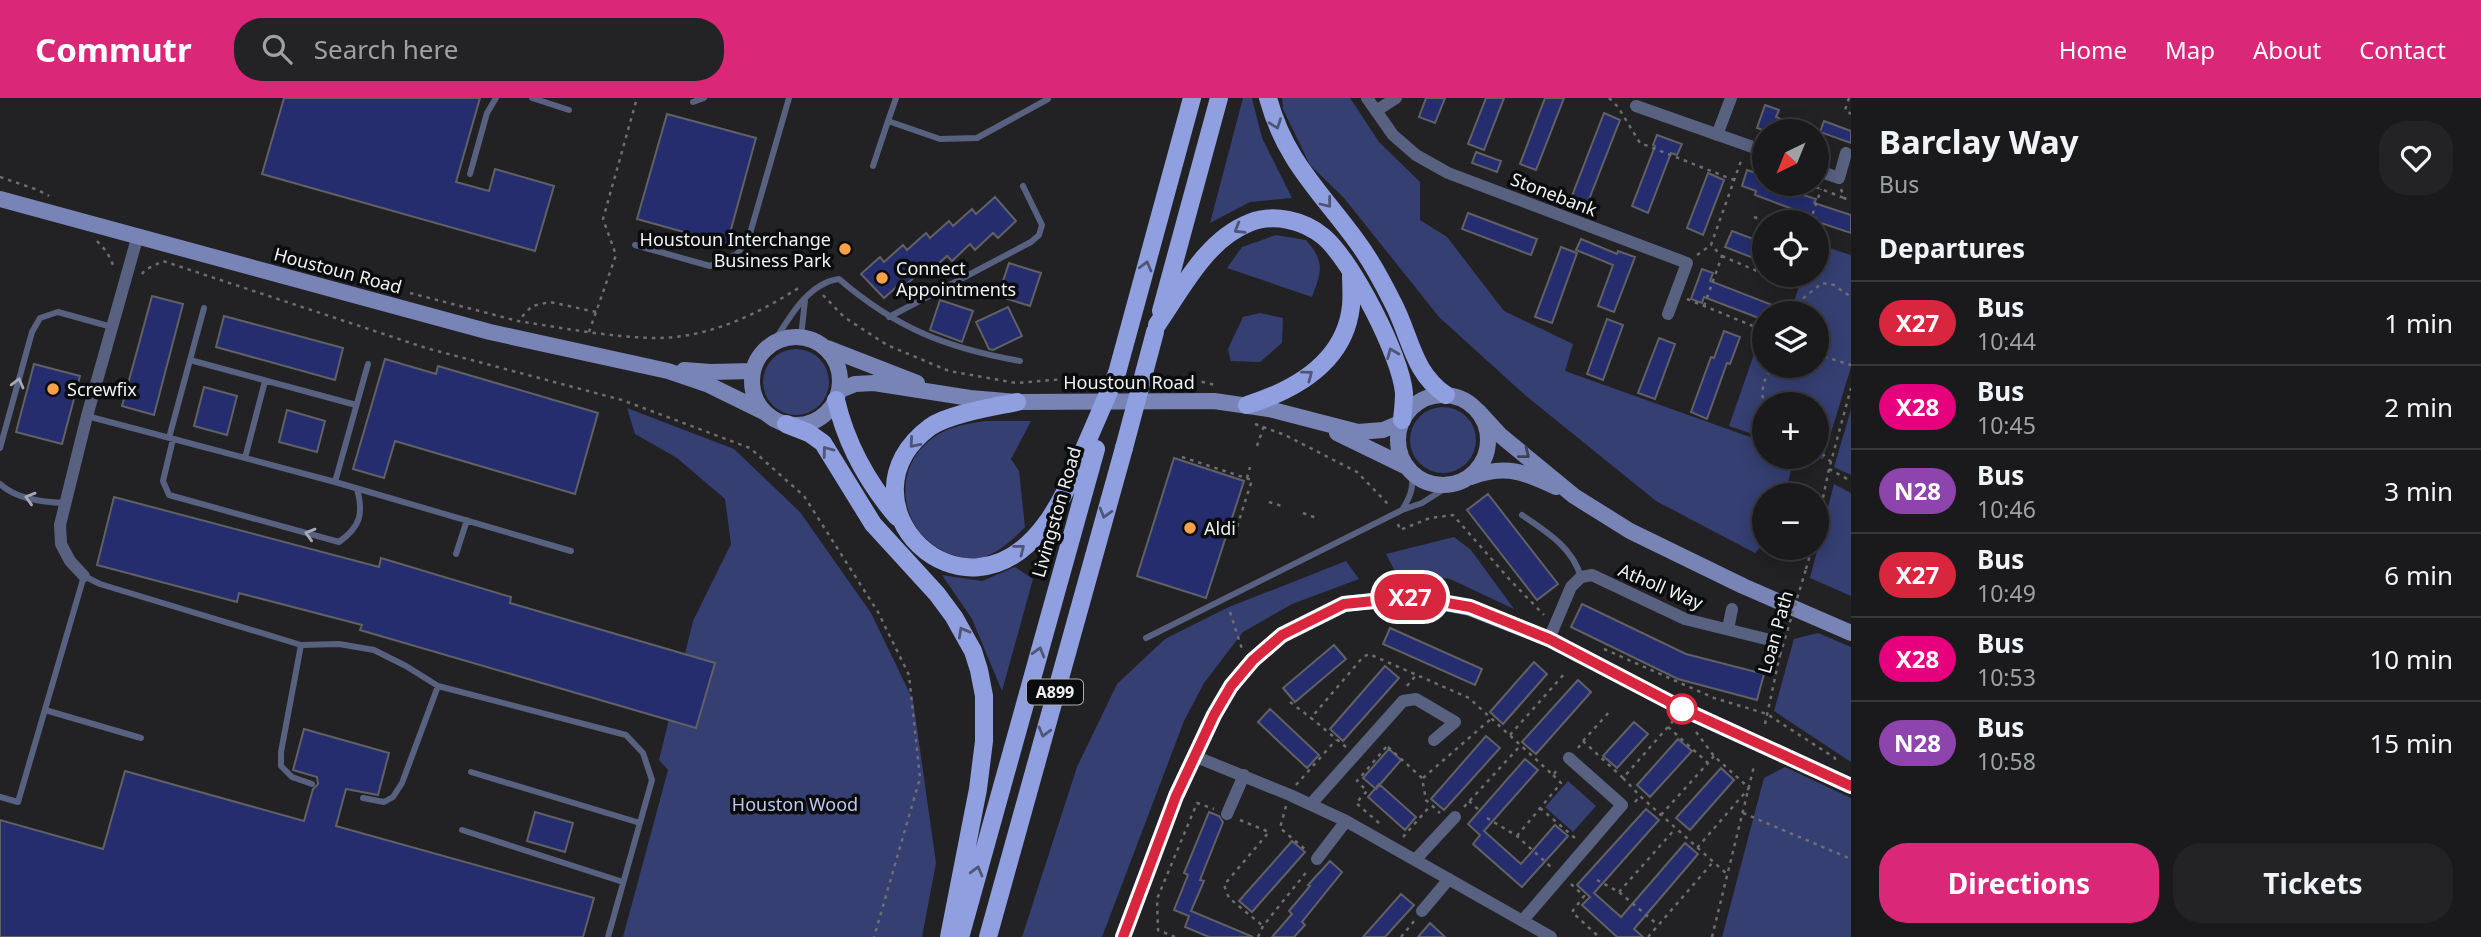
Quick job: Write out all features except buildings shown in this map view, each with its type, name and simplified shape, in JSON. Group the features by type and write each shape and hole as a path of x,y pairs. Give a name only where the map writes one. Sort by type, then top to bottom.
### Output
{"main road":[{"path":"838,395 846,436 867,476 908,534 932,557 960,567 975,569 992,565 1021,549 1045,526 1090,449 1111,376 1128,332 1192,98"},
{"name":"A899","path":"988,937 1219,98"},
{"path":"1268,98 1275,124 1286,148 1359,244 1398,312 1420,369 1433,386 1446,395"},
{"path":"1156,328 1202,259 1234,231 1260,220 1276,219 1308,226 1337,249 1379,321 1399,370 1404,392 1402,421"},
{"path":"1247,413 1309,376 1331,356 1345,330 1351,308 1351,274"},
{"path":"902,523 894,499 896,480 903,455 916,439 933,425 972,411 1017,402"},
{"path":"786,424 809,433 823,443 873,524 937,594 954,617 979,670 984,696 984,741 978,789 949,937"},
{"name":"Livingston Road","path":"960,937 1090,449"}],"street":[{"name":"Stonebank","path":"1367,98 1393,135 1416,155 1448,173 1687,263"},
{"path":"1376,111 1396,98"},
{"path":"1717,135 1731,98"},
{"path":"1636,106 1752,147"},
{"path":"1829,175 1839,178 1846,153"},
{"name":"Houstoun Road","path":"0,199 490,332 668,371 709,385 764,412"},
{"path":"84,576 70,561 61,544 60,525 87,416 138,235"},
{"path":"1668,314 1687,263"},
{"path":"792,336 814,340 825,347 838,367 838,395 821,418 798,425 786,424 764,412 753,393 752,371 760,354 774,342 792,336"},
{"name":"Houstoun Road","path":"825,347 940,393"},
{"name":"Houstoun Road","path":"668,371 752,371"},
{"name":"Houstoun Road","path":"838,395 855,384 874,383 1017,402 1189,400 1358,432 1383,430 1402,421"},
{"path":"1574,496 1500,435 1469,402 1446,395 1433,396 1410,409 1402,421 1398,445 1409,469 1422,480 1437,484 1458,482 1484,472 1509,470 1531,476 1574,496 1630,531 1743,586 1851,633"},
{"path":"1458,482 1475,471 1483,461 1487,448 1488,435 1478,411"},
{"name":"Houstoun Road","path":"1316,422 1409,469"},
{"name":"Atholl Way","path":"1581,577 1592,575 1685,619 1766,639"},
{"path":"1549,639 1571,587 1581,577"},
{"path":"1123,937 1176,796 1222,701 1253,660 1282,635 1344,604 1413,597 1470,607 1549,639 1686,716 1851,786"},
{"path":"1728,629 1732,610"},
{"path":"1311,804 1403,701 1416,699 1455,722 1434,740"},
{"path":"1194,756 1290,794 1346,821 1551,937"},
{"path":"1523,920 1622,805 1569,758"},
{"path":"1227,814 1244,775"},
{"path":"1416,859 1453,820"},
{"path":"1317,859 1346,821"},
{"path":"1422,911 1449,879"}],"lane":[{"path":"470,174 487,113 496,98"},
{"path":"532,98 569,110"},
{"path":"694,102 704,98"},
{"path":"635,245 710,266 737,254 749,237 789,98"},
{"path":"873,166 896,98"},
{"path":"888,121 940,139 977,138 1048,99"},
{"path":"889,317 1031,243 1039,235 1042,225 1023,186"},
{"path":"774,342 805,298 831,280 839,279 889,317 924,336 959,348 1020,361"},
{"path":"801,337 805,298"},
{"path":"204,308 163,481 169,495 339,542 353,532 362,506 357,489"},
{"path":"0,448 32,331 40,318 58,312 113,327"},
{"path":"190,360 356,405"},
{"path":"335,482 368,365"},
{"path":"245,458 265,381"},
{"path":"87,416 335,482 570,551"},
{"path":"1402,510 1412,490 1413,480 1409,469"},
{"path":"1146,638 1402,510 1422,503 1458,482"},
{"path":"1,486 8,491 43,502 64,503"},
{"path":"1522,515 1556,539 1577,565 1581,577"},
{"path":"456,554 467,520"},
{"path":"0,797 18,802 84,576 100,584 301,645 339,644 374,650 438,686 626,735 643,753 652,780 608,937"},
{"path":"301,645 281,752 281,766 292,777 312,783"},
{"path":"363,798 384,802 393,797 402,783 438,686"},
{"path":"45,710 141,738"},
{"path":"471,772 640,823"},
{"path":"462,830 623,882"}],"path":[{"path":"589,331 616,255 603,219 637,98"},
{"path":"1609,98 1618,107 1640,144 1734,180"},
{"path":"1849,98 1845,110 1851,114"},
{"path":"1687,263 1711,245 1742,157"},
{"path":"1829,192 1844,198"},
{"path":"96,240 107,252 116,271 127,276 138,279 145,270 163,261 426,348 622,400 750,448 804,496 878,612 909,675 920,778 874,937"},
{"path":"1711,245 1722,256 1752,269"},
{"path":"1704,306 1722,256"},
{"path":"1800,301 1822,283 1834,285 1851,297"},
{"path":"596,312 550,302 532,306 519,321 659,338 716,329 768,308 806,284 817,289 844,317 887,345 949,371 1016,383 1111,376"},
{"path":"1676,295 1752,326"},
{"path":"1829,358 1851,365"},
{"path":"1148,381 1203,382 1215,385"},
{"path":"1826,483 1851,387"},
{"path":"1247,413 1264,426 1357,472 1388,504"},
{"path":"1257,446 1264,426"},
{"path":"1182,457 1252,480 1237,527"},
{"path":"1247,478 1250,467"},
{"path":"1829,469 1851,481"},
{"path":"1269,502 1285,508"},
{"path":"1303,513 1319,519"},
{"name":"Loan Path","path":"1765,724 1780,655 1809,560"},
{"path":"1230,612 1245,651"},
{"path":"1311,718 1363,657 1369,654 1469,698 1562,783 1517,836"},
{"path":"1510,735 1565,673"},
{"path":"1258,937 1263,926 1317,859 1280,828 1292,789 1336,740 1290,702"},
{"path":"1553,775 1611,710"},
{"path":"1767,714 1835,758 1835,778"},
{"path":"1623,778 1674,720 1686,716 1714,756 1749,788"},
{"path":"1422,778 1492,718"},
{"path":"1668,727 1708,763"},
{"path":"1374,734 1422,778 1426,800 1453,820 1521,745"},
{"path":"1583,741 1728,875"},
{"path":"1382,826 1356,803 1367,791 1357,781 1387,746"},
{"path":"1661,815 1714,756"},
{"path":"1712,937 1754,766"},
{"path":"1698,848 1749,788"},
{"path":"1632,805 1640,796"},
{"path":"1469,801 1479,811"},
{"path":"1156,937 1157,899 1197,803 1269,832 1224,885 1229,898 1263,926"},
{"path":"1394,848 1431,805"},
{"path":"1540,808 1586,847"},
{"path":"1743,813 1851,859"},
{"path":"1488,818 1517,836 1584,896 1572,912 1599,937"},
{"path":"1619,892 1675,828"},
{"path":"1648,937 1713,862"},
{"path":"1597,880 1619,892 1658,925"},
{"path":"1401,937 1422,911"},
{"path":"1158,930 1175,937"}],"green space":[{"path":"1243,98 1252,98 1262,138 1292,198 1250,202 1210,223"},
{"path":"1282,98 1350,98 1379,142 1420,182 1420,220 1447,237 1504,311 1573,344 1565,371 1752,438 1752,469 1791,469 1788,483 1752,483 1752,551 1656,501 1525,395 1439,317 1344,198 1310,165 1283,109"},
{"path":"1276,235 1306,240 1316,255 1320,273 1312,297 1227,268 1242,247"},
{"path":"1829,248 1851,255 1851,367 1829,439 1829,392 1752,392 1752,434 1729,426 1752,360 1752,378 1829,378 1829,301 1794,301 1799,287 1829,287"},
{"path":"1260,313 1283,318 1282,343 1260,362 1231,361 1228,349 1243,317"},
{"path":"796,349 819,359 829,382 819,405 796,415 773,405 763,382 773,359"},
{"path":"1443,407 1466,417 1476,440 1466,463 1443,473 1420,463 1410,440 1420,417"},
{"name":"Houston Wood","path":"627,408 734,449 800,512 871,613 913,700 936,863 922,937 623,937 668,770 659,760 693,621 731,544 725,499 677,458 635,434"},
{"path":"1851,409 1851,475 1834,467"},
{"path":"985,421 1031,421 1011,459 1019,471 1025,527 993,553 981,558 961,557 934,545 921,533 906,503 905,487 916,455 935,436 948,429"},
{"path":"1834,484 1851,493 1851,596 1810,578 1815,560 1829,560 1829,504"},
{"path":"1454,537 1471,550 1514,609 1450,579 1396,573 1386,554"},
{"path":"1346,561 1359,579 1292,604 1243,632 1204,683 1184,721 1102,937 1022,937 1077,767 1117,684 1165,639 1229,607"},
{"path":"1015,567 1033,579 1002,691 972,619 942,575 982,581"},
{"path":"1818,633 1851,647 1851,762 1774,711 1794,639"},
{"path":"1785,767 1851,798 1851,937 1722,937 1764,778"},
{"path":"1568,781 1596,806 1573,832 1545,807"}],"bus line":[{"name":"X27","path":"1123,937 1176,796 1214,715 1231,686 1243,670 1282,635 1344,604 1413,597 1470,607 1549,639 1685,710 1851,786"}],"place":[{"name":"Houstoun Interchange Business Park","path":"845,249"},
{"name":"Connect Appointments","path":"882,278"},
{"name":"Screwfix","path":"53,389"},
{"name":"Aldi","path":"1190,528"}]}
